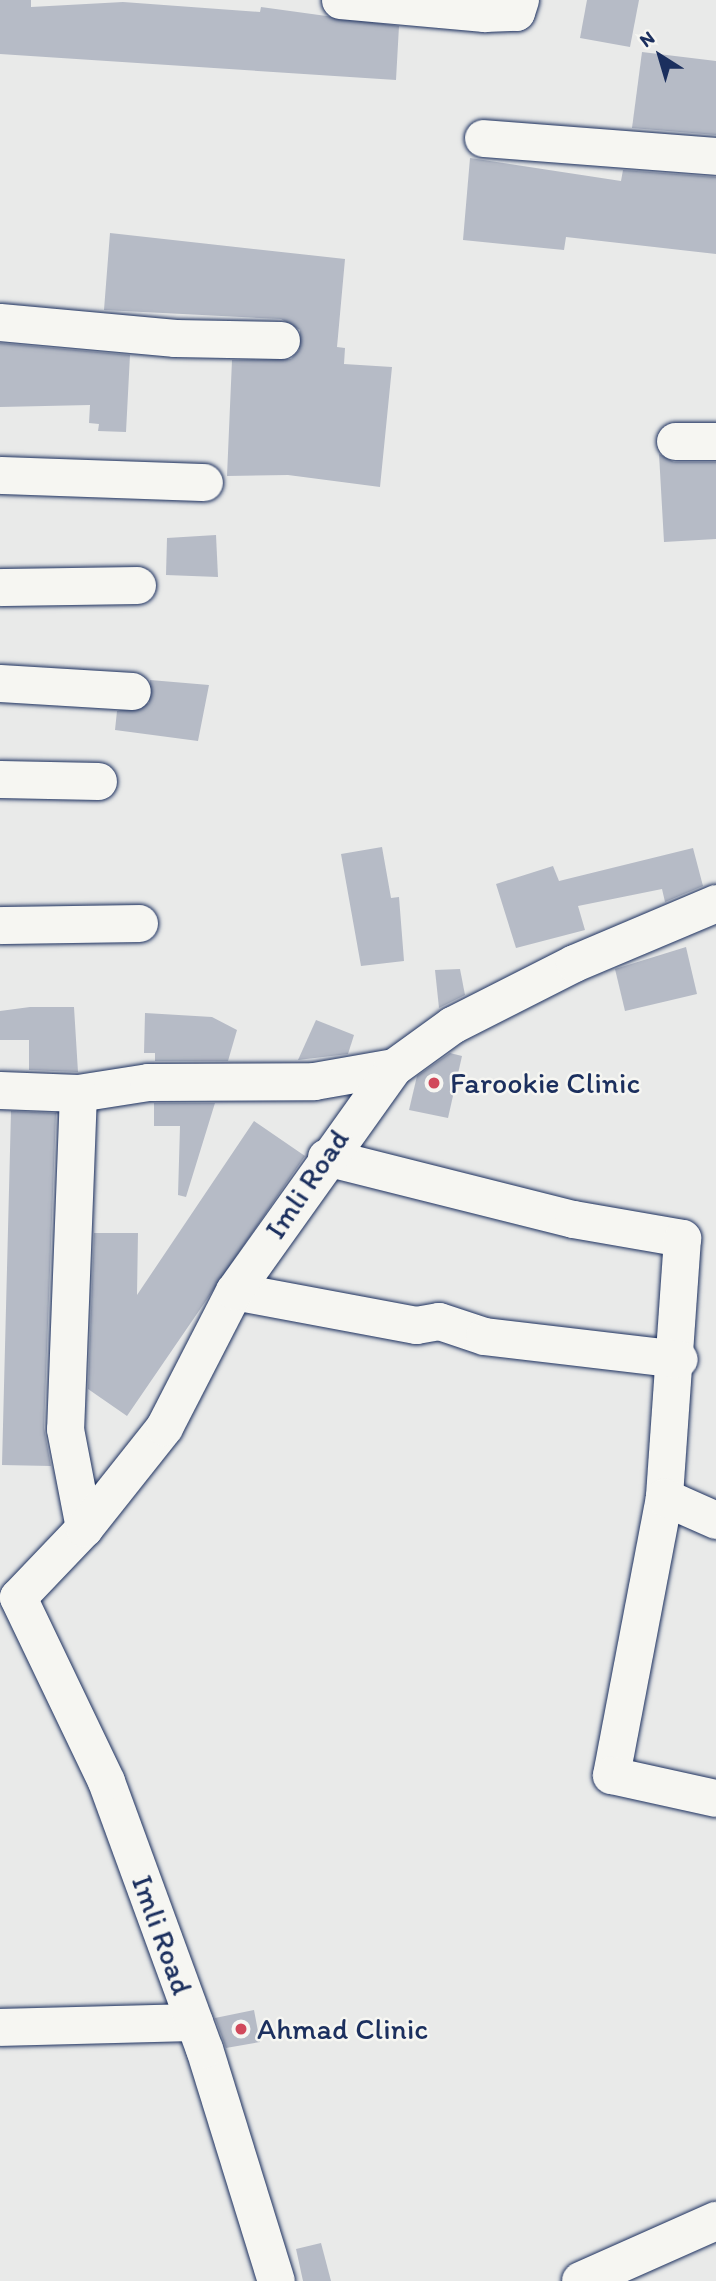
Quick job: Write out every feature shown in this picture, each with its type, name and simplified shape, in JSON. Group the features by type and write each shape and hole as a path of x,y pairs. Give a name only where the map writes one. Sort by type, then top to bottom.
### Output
{"street":[{"path":"340,0 484,13 516,12 520,0"},
{"path":"483,138 716,156"},
{"path":"0,322 175,338 281,340"},
{"path":"675,441 716,440"},
{"path":"0,475 204,482"},
{"path":"0,587 137,585"},
{"path":"0,683 132,691"},
{"path":"0,779 99,781"},
{"name":"Imli Road","path":"276,2281 194,2022 106,1781 9,1597 84,1528 164,1427 234,1292 326,1157 394,1067 452,1025 562,969 716,903"},
{"path":"0,925 139,923"},
{"path":"0,1090 78,1093 148,1082 314,1081 394,1067"},
{"path":"78,1093 65,1429 84,1528"},
{"path":"326,1157 573,1220 682,1238 678,1359 664,1497 611,1775 716,1798"},
{"path":"234,1292 416,1325 439,1321 484,1336 678,1359"},
{"path":"664,1497 716,1520"},
{"path":"0,2027 194,2022"},
{"path":"581,2281 716,2221"}],"building":[{"path":"0,0 31,0 31,7 123,2 260,12 261,7 399,26 396,80 0,54"},
{"path":"587,0 639,0 630,47 580,38"},
{"path":"642,52 716,61 716,135 632,128"},
{"path":"470,158 621,181 623,170 716,177 716,254 566,237 564,250 463,240"},
{"path":"110,233 345,259 337,347 345,348 344,364 392,367 380,487 288,475 227,476 232,360 291,359 299,350 300,330 281,319 104,310"},
{"path":"0,343 130,355 126,432 98,431 99,424 89,423 90,405 0,407"},
{"path":"659,454 674,462 716,462 716,539 664,542"},
{"path":"216,535 218,577 166,575 167,538"},
{"path":"150,680 209,685 198,741 115,730 117,711 149,703"},
{"path":"382,847 391,898 399,897 404,961 361,966 341,854"},
{"path":"693,848 703,886 665,902 662,889 578,906 585,930 516,948 496,884 553,866 559,881"},
{"path":"686,947 697,994 625,1011 615,969"},
{"path":"460,969 465,995 439,1008 435,970"},
{"path":"30,1007 74,1007 78,1072 29,1070 29,1040 0,1040 0,1011"},
{"path":"145,1013 212,1017 237,1030 228,1061 155,1061 155,1053 144,1053"},
{"path":"316,1020 354,1035 348,1054 298,1060"},
{"path":"450,1053 462,1056 448,1118 409,1110 417,1076"},
{"path":"154,1103 215,1103 186,1197 178,1195 180,1126 154,1126"},
{"path":"11,1111 56,1113 44,1428 51,1466 2,1465"},
{"path":"254,1121 305,1156 127,1416 88,1389 94,1233 138,1233 137,1295"},
{"path":"254,2010 260,2042 226,2048 215,2018"},
{"path":"321,2243 331,2281 303,2281 296,2249"}],"place":[{"name":"Farookie Clinic","path":"434,1083"},
{"name":"Ahmad Clinic","path":"241,2029"}]}
